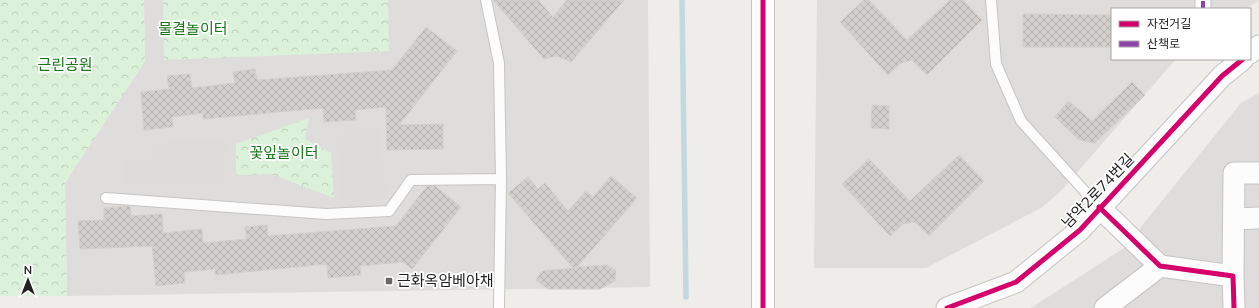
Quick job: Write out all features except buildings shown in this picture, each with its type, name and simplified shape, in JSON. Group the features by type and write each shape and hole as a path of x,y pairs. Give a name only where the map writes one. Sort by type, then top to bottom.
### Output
{"street":[{"path":"763,0 764,308"},
{"path":"1251,52 1259,46"},
{"name":"남악2로74번길","path":"947,308 1016,282 1080,230 1099,207 1222,76 1242,60"},
{"path":"1234,308 1234,173 1259,173"},
{"path":"1099,207 1160,266 1233,276"},
{"path":"1234,218 1259,218"},
{"path":"1105,308 1160,266"}],"lane":[{"path":"486,0 500,62 501,179 499,308"},
{"path":"991,0 996,64 1021,121 1099,207"},
{"path":"106,198 326,214 389,211 411,180 501,179"}],"shaded area":[{"name":"근화옥암베아채","path":"144,0 648,0 650,287 67,296 65,183 145,61"},
{"path":"817,0 1259,0 1247,8 1111,8 1111,60 1175,60 1060,192 1041,208 926,268 814,268"},
{"path":"1259,93 1259,308 1031,308 1124,248 1241,103"},
{"path":"378,128 387,195 375,202 360,207 341,206 337,131"},
{"path":"227,141 223,183 126,186 126,160 149,157 157,142"}],"green space":[{"name":"근린공원","path":"0,0 144,0 145,61 65,183 67,296 0,296"},
{"name":"물결놀이터","path":"163,0 388,0 389,51 164,60"},
{"name":"꽃잎놀이터","path":"309,118 305,139 331,153 334,198 271,174 236,175 236,144"}],"waterway":[{"path":"682,0 686,297"}],"marked path":[{"path":"1203,0 1203,8"}],"cycle path":[{"path":"763,0 763,308"},
{"path":"947,308 1016,282 1080,230 1222,76 1242,60"},
{"path":"1099,207 1160,266 1233,276 1234,308"}],"place":[{"name":"근화옥암베아채","path":"389,281"}]}
